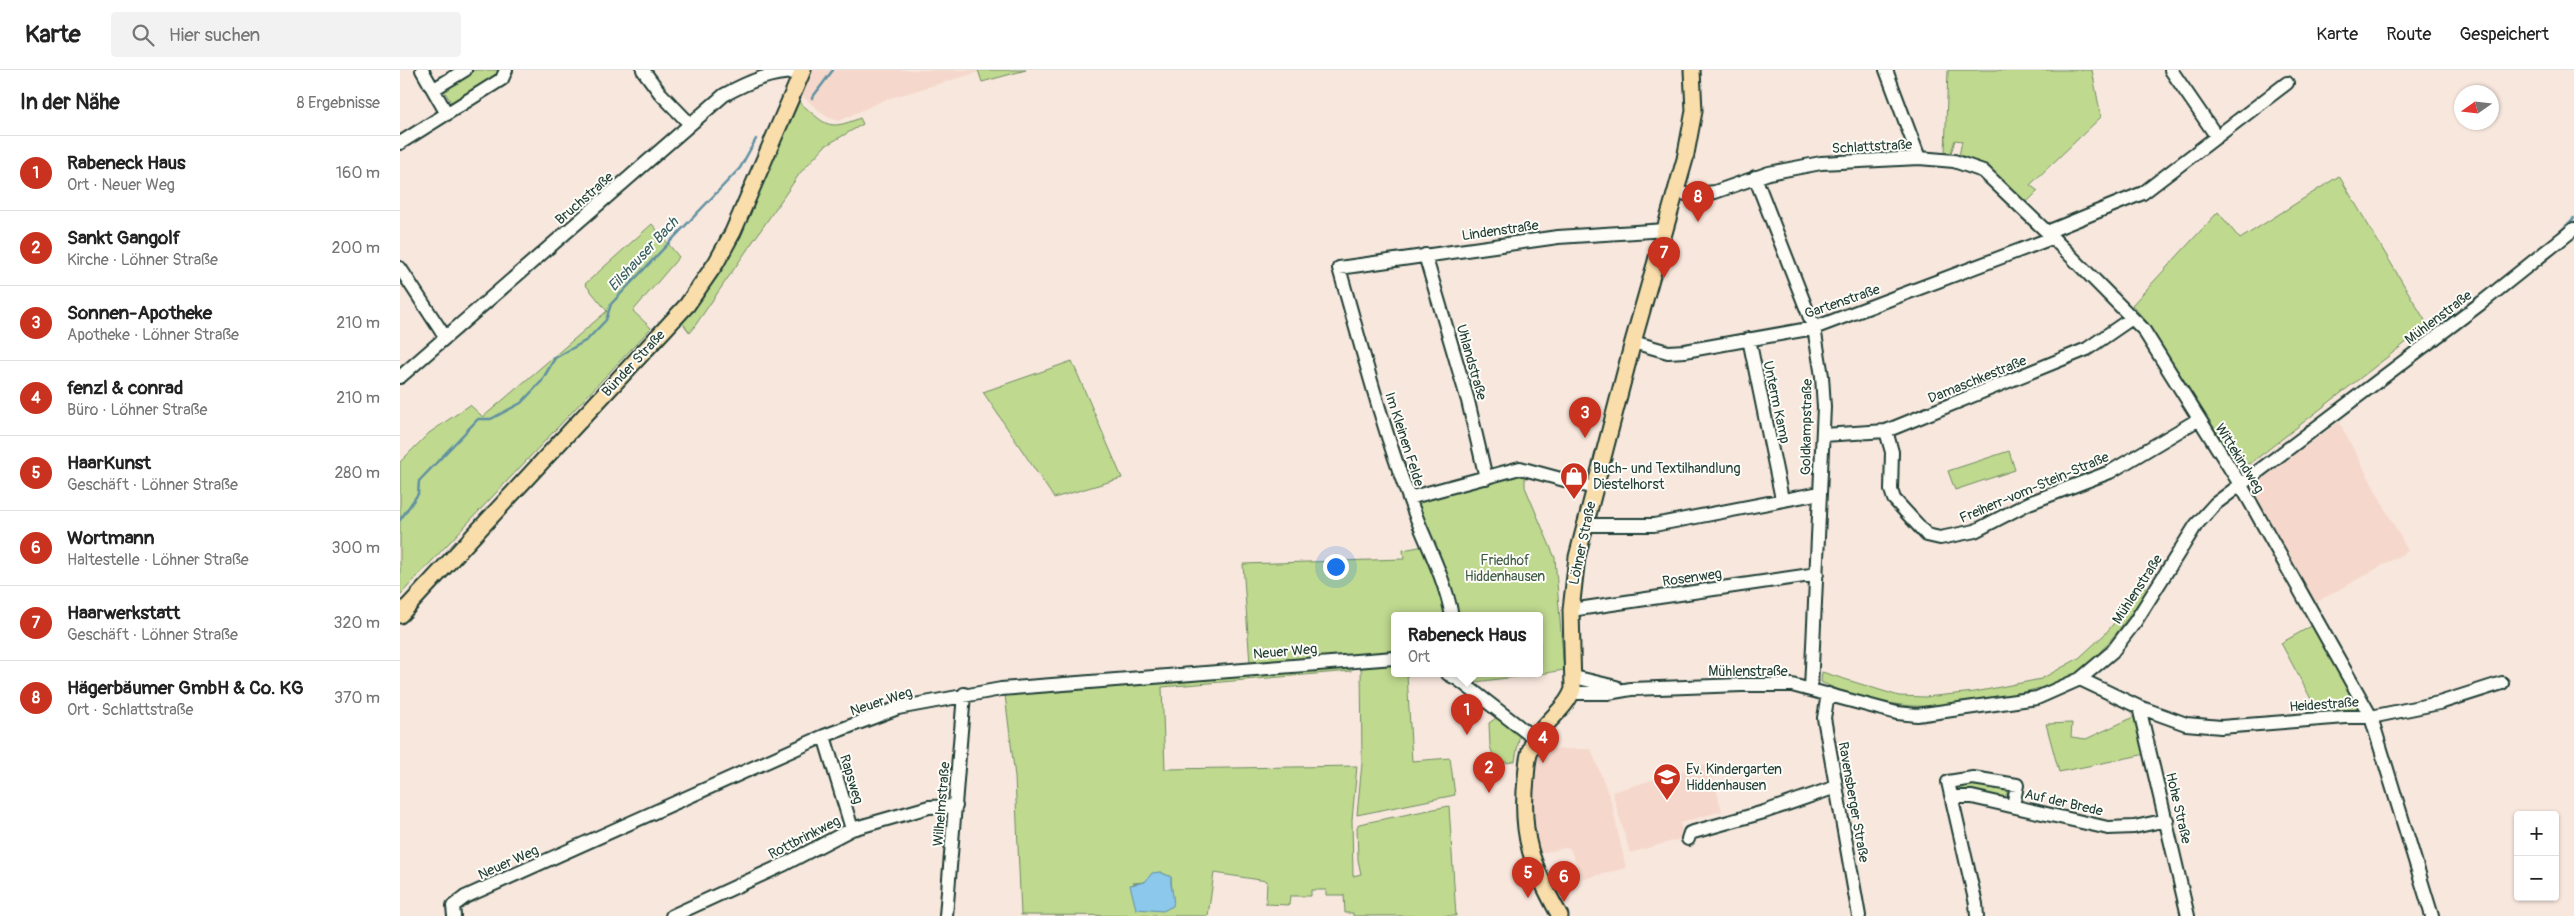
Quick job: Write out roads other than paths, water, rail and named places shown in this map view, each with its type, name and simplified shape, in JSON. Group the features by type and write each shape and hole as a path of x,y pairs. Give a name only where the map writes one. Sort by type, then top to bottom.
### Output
{"main road":[{"name":"Löhner Straße","path":"1572,693 1574,678 1571,610 1577,558 1584,525 1633,342 1677,192 1692,119 1692,70"},
{"name":"Bünder Straße","path":"400,615 687,305 701,286 733,232 802,72"},
{"path":"1560,916 1538,877 1526,838 1525,784 1527,762 1535,739 1572,693"}],"street":[{"path":"422,70 447,114"},
{"path":"434,89 465,70"},
{"path":"643,70 660,93 690,124"},
{"path":"1886,70 1919,158"},
{"path":"2171,70 2217,137"},
{"path":"400,143 502,79 505,71"},
{"name":"Bruchstraße","path":"400,377 724,96 751,80 774,73 802,72"},
{"path":"2050,235 2143,193 2287,83"},
{"name":"Schlattstraße","path":"1677,192 1690,195 1715,192 1755,177 1821,163 1919,158 1954,161 1982,172 2050,235"},
{"name":"Goldkampstraße","path":"1755,177 1814,328 1822,376 1823,435 1811,689"},
{"name":"Mühlenstraße","path":"1572,693 1608,693 1631,689 1792,685 1896,713 1917,715 2025,701 2050,694 2080,679 2112,652 2135,622 2196,525 2215,504 2480,304 2574,229"},
{"name":"Lindenstraße","path":"1339,268 1558,237 1666,230"},
{"name":"Wittekindweg","path":"2050,235 2143,330 2240,484 2371,717"},
{"name":"Gartenstraße","path":"1633,342 1668,352 1814,328 2050,235"},
{"name":"Uhlandstraße","path":"1425,255 1468,401 1486,478"},
{"path":"400,268 445,337"},
{"name":"Im Kleinen Felde","path":"1339,268 1374,392 1409,498 1440,573 1451,612"},
{"name":"Damaschkestraße","path":"1823,435 1886,431 2087,349 2132,318"},
{"name":"Unterm Kamp","path":"1749,340 1782,499"},
{"name":"Freiherr-vom-Stein-Straße","path":"1886,431 1892,452 1892,490 1894,499 1927,535 1940,538 1975,531 2029,504 2110,472 2199,419"},
{"path":"1409,498 1520,468 1594,488"},
{"path":"1584,525 1654,525 1820,493"},
{"name":"Rosenweg","path":"1571,610 1817,574"},
{"name":"Neuer Weg","path":"454,916 453,906 465,898 824,736 898,708 964,694 1001,689 1391,658"},
{"path":"1456,677 1535,739"},
{"name":"Mühlenstraße","path":"1574,678 1631,689"},
{"name":"Heidestraße","path":"2080,679 2139,707 2186,724 2221,727 2346,717 2371,717 2432,916"},
{"path":"2371,717 2447,700 2502,683"},
{"name":"Wilhelmstraße","path":"946,916 964,694"},
{"name":"Ravensberger Straße","path":"1828,694 1824,718 1859,916"},
{"name":"Hohe Straße","path":"2139,707 2188,916"},
{"name":"Rapsweg","path":"824,736 852,830"},
{"name":"Auf der Brede","path":"1977,916 1953,797 1948,782 1973,778 2017,784 2013,806"},
{"path":"1688,839 1690,833 1764,812 1836,787"},
{"name":"Auf der Brede","path":"1953,797 1972,797 2078,823 2108,828 2134,827 2167,820"},
{"name":"Rottbrinkweg","path":"672,916 785,864 852,830 930,807 956,806"}],"water":[{"path":"1160,872 1171,877 1173,906 1163,911 1136,909 1130,885 1145,882 1152,873"}],"waterway":[{"name":"Eilshauser Bach","path":"812,98 833,70"},
{"name":"Eilshauser Bach","path":"400,520 418,494 419,481 478,419 491,419 521,403 541,382 555,358 587,340 606,320 611,304 740,168 756,139"},
{"path":"2558,234 2574,218"},
{"path":"2444,322 2493,286"}],"place":[{"name":"Hägerbäumer GmbH & Co. KG","path":"1698,222"},
{"name":"Haarwerkstatt","path":"1664,278"},
{"name":"Sonnen-Apotheke","path":"1585,438"},
{"name":"Buch- und Textilhandlung Diestelhorst","path":"1574,500"},
{"name":"Rabeneck Haus","path":"1467,735"},
{"name":"fenzl & conrad","path":"1543,763"},
{"name":"Sankt Gangolf","path":"1489,793"},
{"name":"Ev. Kindergarten Hiddenhausen","path":"1667,801"},
{"name":"HaarKunst","path":"1528,898"},
{"name":"Wortmann","path":"1564,902"}],"park label":[{"name":"Friedhof Hiddenhausen","path":"1505,568"}]}
